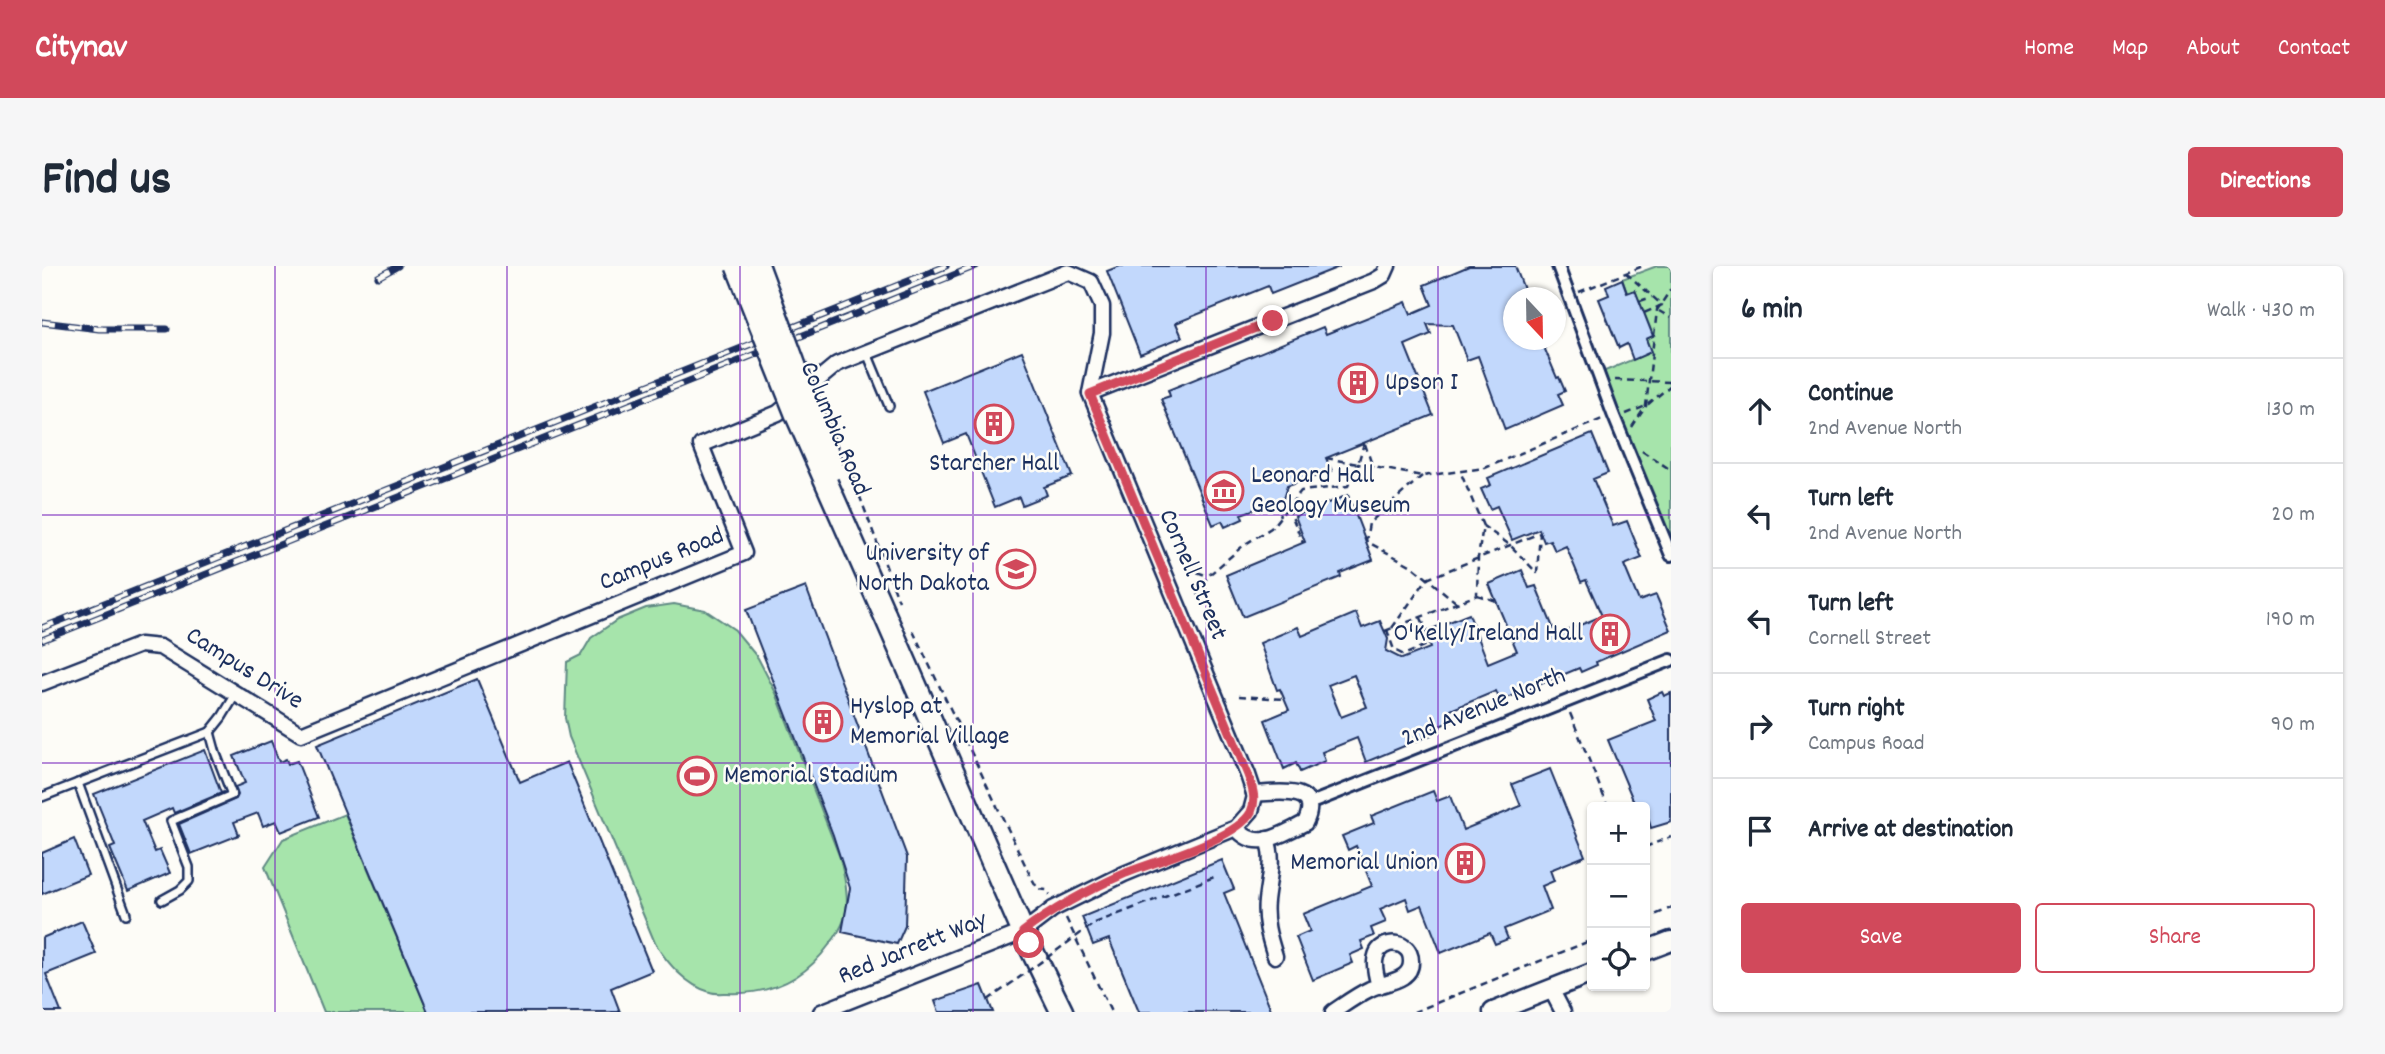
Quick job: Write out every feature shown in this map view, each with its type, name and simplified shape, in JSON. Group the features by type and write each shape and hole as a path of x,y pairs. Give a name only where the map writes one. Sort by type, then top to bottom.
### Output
{"main road":[{"name":"Columbia Road","path":"737,266 788,395 1023,932 1062,1012"},
{"name":"Columbia Road","path":"758,266 816,419 884,613"}],"street":[{"path":"1090,394 1374,281 1384,275 1388,266"},
{"path":"1558,266 1671,555"},
{"name":"Campus Road","path":"301,733 744,553 701,445 778,413 837,364 1068,272 1077,271 1091,282 1102,306 1102,333 1090,394"},
{"name":"Cornell Street","path":"1090,394 1254,794"},
{"name":"Campus Drive","path":"42,683 140,645 160,647 301,733"},
{"name":"2nd Avenue North","path":"1315,802 1671,660"},
{"path":"1023,932 1053,909 1124,874 1236,828 1251,811 1254,794 1299,793 1308,806 1309,815 1305,822 1267,839 1252,841 1243,837 1236,828"},
{"path":"1267,839 1271,860 1266,903 1267,933 1275,956"},
{"name":"Red Jarrett Way","path":"821,1012 1023,932"},
{"path":"1650,949 1671,941"},
{"path":"1493,1012 1587,974"},
{"path":"1333,1012 1357,996 1379,986"},
{"path":"1551,989 1563,1012"}],"lane":[{"path":"867,353 890,406"},
{"path":"42,797 210,732 222,718 236,693"},
{"path":"162,900 180,890 189,881 188,867 171,821 232,795 210,732"},
{"path":"78,783 126,914"}],"path":[{"path":"1569,295 1643,266"},
{"path":"1626,273 1662,305"},
{"path":"1646,406 1657,310 1671,289"},
{"path":"1640,301 1652,297"},
{"path":"1644,313 1662,305"},
{"path":"1657,310 1671,318"},
{"path":"1602,379 1671,384"},
{"path":"1671,384 1646,406 1624,439 1671,470"},
{"path":"1326,458 1422,476 1485,468 1646,406"},
{"path":"1196,594 1208,576 1244,545 1271,528 1301,491 1348,486 1364,443 1373,468"},
{"path":"1460,471 1483,526 1478,558 1477,595"},
{"path":"1422,476 1369,523 1366,541 1412,566 1457,603"},
{"path":"1275,502 1280,516"},
{"path":"1288,507 1303,543"},
{"path":"1392,628 1427,579 1478,558 1510,545 1540,533 1537,573 1510,545 1483,526"},
{"path":"1186,568 1208,576"},
{"path":"1429,644 1404,655 1394,650 1386,631 1477,595 1496,601"},
{"path":"1421,617 1427,631"},
{"path":"913,631 1031,877 1038,889 1047,890"},
{"path":"1397,657 1398,652"},
{"path":"1239,696 1284,699"},
{"path":"1566,702 1606,802"},
{"path":"1650,845 1671,837"},
{"path":"988,1000 1095,923 1214,877"},
{"path":"1651,916 1671,908"},
{"path":"1068,922 1111,1012"},
{"path":"1414,1012 1587,942"}],"green space":[{"path":"1657,266 1671,266 1671,555 1600,373 1651,352 1646,339 1653,335 1635,290 1627,293 1622,279"},
{"name":"Memorial Stadium","path":"674,604 705,610 735,630 758,658 776,693 840,858 847,895 842,924 831,942 808,968 771,988 742,993 712,993 693,985 665,958 655,943 569,737 565,718 567,662 581,655 591,638 617,620 646,608"},
{"path":"345,814 428,1012 324,1012 265,867 283,839"}],"building":[{"path":"1120,266 1339,267 1271,294 1268,286 1176,323 1182,337 1140,354 1107,271"},
{"path":"1469,266 1515,266 1523,287 1503,287 1503,350 1545,350 1565,391 1558,394 1563,405 1505,430 1478,356 1467,360 1453,325 1427,324 1431,334 1405,345 1433,415 1326,458 1332,471 1287,486 1283,499 1241,514 1243,519 1225,527 1222,521 1213,525 1161,399 1170,396 1168,390 1323,327 1326,334 1406,302 1411,314 1432,305 1424,285"},
{"path":"1622,279 1627,293 1635,290 1653,336 1646,339 1651,352 1633,360 1627,344 1619,348 1599,299 1609,295 1606,286"},
{"name":"Starcher Hall","path":"1022,351 1072,476 1044,487 1047,495 1022,505 1019,497 995,507 966,434 944,443 923,391"},
{"path":"1592,434 1608,473 1593,479 1613,526 1627,521 1642,558 1624,565 1639,601 1656,595 1671,630 1596,662 1597,665 1581,672 1579,668 1500,701 1496,691 1448,711 1452,721 1429,730 1431,735 1366,762 1357,738 1322,752 1325,761 1300,772 1296,763 1284,769 1265,720 1289,710 1280,689 1277,690 1260,643 1298,627 1302,636 1356,613 1362,628 1380,621 1388,639 1386,651 1402,659 1430,648 1424,632 1469,614 1488,663 1517,651 1489,584 1522,570 1529,588 1536,586 1556,635 1602,616 1586,580 1581,582 1566,546 1555,551 1550,540 1544,542 1539,529 1512,540 1497,506 1490,509 1481,489 1491,485 1488,478","holes":["1354,675 1367,707 1341,717 1328,685"]},
{"path":"1348,495 1373,560 1340,573 1341,577 1243,617 1226,575 1305,542 1295,516"},
{"name":"Hyslop at Memorial Village","path":"806,587 907,857 905,926 897,944 842,932 850,888 833,835 746,610"},
{"path":"477,679 520,782 567,762 652,971 611,988 620,1012 428,1012 317,745"},
{"path":"1662,692 1664,696 1671,693 1671,822 1651,828 1650,802 1634,802 1608,740 1656,721 1647,699"},
{"path":"271,741 279,762 286,759 288,764 297,761 319,817 281,832 276,821 263,826 258,813 234,822 239,835 191,854 179,824 236,799 238,795 235,787 245,783 234,756"},
{"path":"205,750 221,793 224,792 174,813 172,808 142,821 155,852 160,850 170,873 128,891 110,848 115,846 94,794"},
{"name":"Memorial Union","path":"1550,769 1585,856 1550,870 1554,881 1542,886 1551,910 1504,929 1508,939 1495,944 1490,933 1441,953 1422,905 1410,910 1406,898 1380,909 1386,922 1371,928 1374,936 1361,941 1364,949 1350,955 1353,963 1313,980 1296,937 1310,931 1303,914 1372,886 1356,846 1348,850 1342,836 1374,823 1371,816 1433,791 1437,801 1450,796 1463,830 1521,806 1512,784"},
{"path":"74,839 88,875 42,894 42,853"},
{"path":"1222,860 1234,889 1224,893 1272,1012 1139,1012 1109,939 1093,945 1082,917"},
{"path":"82,921 96,954 46,974 61,1012 42,1012 42,938"},
{"path":"982,985 993,1012 939,1012 935,1001"}],"railway":[{"path":"378,277 398,266"},
{"path":"42,628 946,266"},
{"path":"42,640 976,266"},
{"path":"42,322 99,329 167,329"}],"place":[{"name":"Upson I","path":"1358,383"},
{"name":"Starcher Hall","path":"994,424"},
{"name":"Leonard Hall Geology Museum","path":"1224,491"},
{"name":"University of North Dakota","path":"1016,569"},
{"name":"O'Kelly/Ireland Hall","path":"1610,634"},
{"name":"Hyslop at Memorial Village","path":"823,722"},
{"name":"Memorial Stadium","path":"697,776"},
{"name":"Memorial Union","path":"1465,863"}],"route":[{"path":"1029,943 1023,932 1053,909 1124,874 1221,836 1239,827 1251,811 1255,796 1248,775 1090,394 1273,321"}]}
